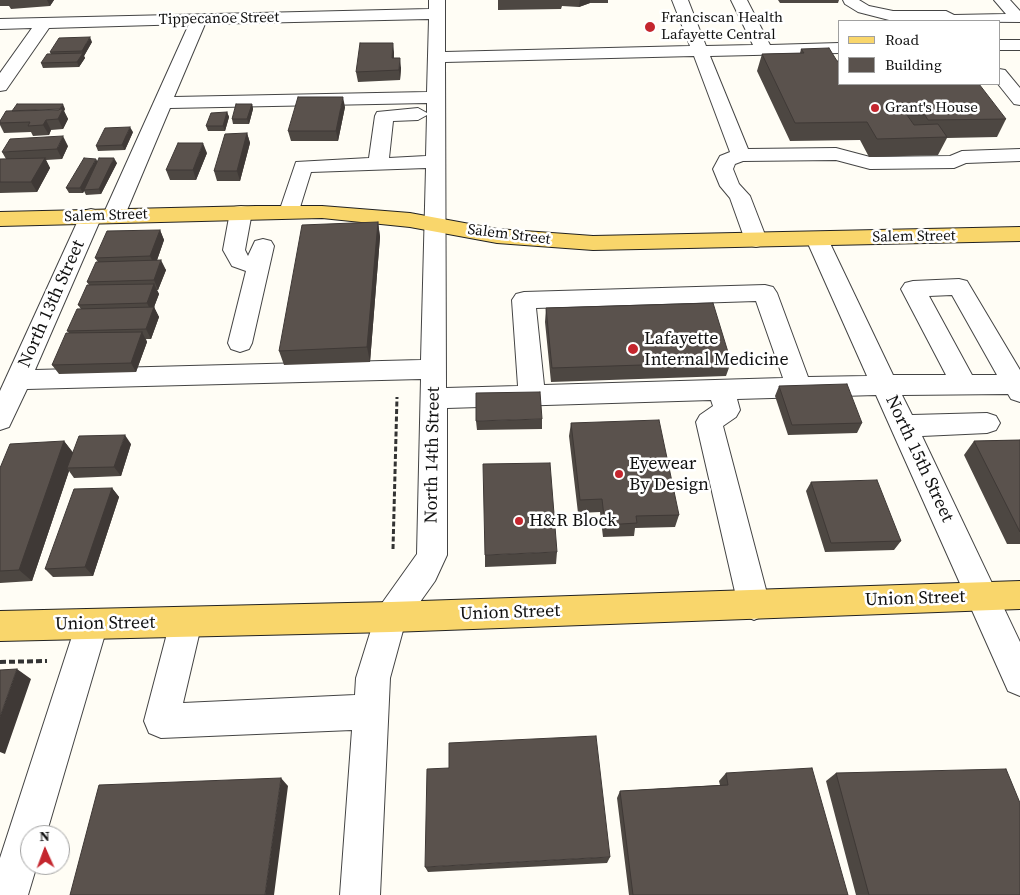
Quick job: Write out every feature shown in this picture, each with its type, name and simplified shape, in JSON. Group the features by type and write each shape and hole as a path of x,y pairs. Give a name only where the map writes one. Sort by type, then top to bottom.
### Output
{"main road":[{"name":"Salem Street","path":"0,219 290,212 361,215 437,224 497,236 593,243 1020,234"},
{"name":"Union Street","path":"0,626 391,617 1020,595"}],"street":[{"path":"680,0 741,155"},
{"path":"739,0 764,50"},
{"path":"933,0 948,19"},
{"path":"850,1 864,9 893,16 948,19 1018,18 1002,0"},
{"name":"Tippecanoe Street","path":"0,24 180,14 199,20 437,7"},
{"name":"North 14th Street","path":"360,895 373,678 391,617 424,571 432,555 437,224 437,7"},
{"name":"North 13th Street","path":"0,420 13,376 163,103 199,20"},
{"path":"0,86 44,23"},
{"path":"1000,46 1020,45"},
{"path":"437,57 838,48"},
{"path":"1000,75 1020,100"},
{"path":"163,103 385,107 437,105"},
{"path":"378,164 385,107"},
{"path":"756,240 740,196 730,186 723,169 727,160 741,155 836,154 870,163 954,162 962,157 1020,155"},
{"path":"290,212 303,166 437,162"},
{"path":"240,343 260,257 240,261 234,250 241,212"},
{"name":"North 15th Street","path":"816,239 1020,679"},
{"path":"964,384 913,289 959,287 1019,387"},
{"path":"532,394 524,300 765,293 799,387"},
{"path":"13,376 434,369"},
{"path":"434,398 885,385 964,384 1019,387"},
{"path":"721,389 727,410 709,422 754,605"},
{"path":"904,426 986,423"},
{"path":"186,622 161,721 371,712"},
{"path":"8,895 92,624"}],"path":[{"path":"393,549 397,396"}],"building":[{"path":"90,37 82,51 50,52 59,38"},
{"path":"360,43 393,43 392,58 400,58 399,70 356,72"},
{"name":"Grant's House","path":"829,48 838,61 838,85 980,85 1006,119 928,120 925,115 907,115 914,125 938,124 947,137 877,139 867,122 795,123 762,54 804,53 801,49"},
{"path":"83,53 77,62 41,63 47,54"},
{"path":"298,97 343,97 336,131 288,131"},
{"path":"17,104 63,104 59,110 12,111"},
{"path":"236,104 252,104 247,119 232,119"},
{"path":"63,109 58,119 46,120 43,125 28,126 30,122 0,123 6,111"},
{"path":"227,112 223,126 206,126 211,113"},
{"path":"130,127 122,145 96,146 105,128"},
{"path":"247,133 237,171 214,171 225,134"},
{"path":"63,136 57,149 2,152 10,139"},
{"path":"178,143 203,143 193,170 166,170"},
{"path":"45,158 31,182 0,182 0,159"},
{"path":"84,158 96,159 80,188 66,188"},
{"path":"99,158 114,158 99,189 84,190"},
{"path":"378,222 367,347 279,351 302,225"},
{"path":"160,230 150,256 95,258 107,231"},
{"path":"161,260 154,280 87,282 96,262"},
{"path":"154,284 147,303 78,305 87,285"},
{"name":"Lafayette Internal Medicine","path":"713,303 731,362 552,368 546,308"},
{"path":"154,307 146,329 67,331 77,309"},
{"path":"142,332 131,363 52,365 66,333"},
{"path":"847,384 862,423 792,425 779,386"},
{"path":"540,392 542,419 476,421 476,393"},
{"name":"Eyewear By Design","path":"659,420 679,515 636,516 637,523 605,525 602,499 580,500 571,423"},
{"path":"125,435 114,467 67,468 79,436"},
{"path":"1020,440 1020,532 974,441"},
{"path":"64,441 19,570 0,571 0,468 10,444"},
{"name":"H&R Block","path":"550,463 557,552 485,555 483,464"},
{"path":"877,480 901,541 831,543 811,482"},
{"path":"112,488 85,567 45,569 74,489"},
{"path":"17,669 0,717 0,670"},
{"path":"596,736 610,857 425,867 427,769 449,768 449,743"},
{"path":"812,768 848,895 633,895 620,791 728,785 726,773"},
{"path":"1006,769 1020,803 1020,895 869,895 836,773"},
{"path":"281,778 265,895 70,895 99,785"}],"place":[{"name":"Franciscan Health Lafayette Central","path":"650,27"},
{"name":"Grant's House","path":"875,108"},
{"name":"Lafayette Internal Medicine","path":"633,349"},
{"name":"Eyewear By Design","path":"619,474"},
{"name":"H&R Block","path":"519,521"}]}
